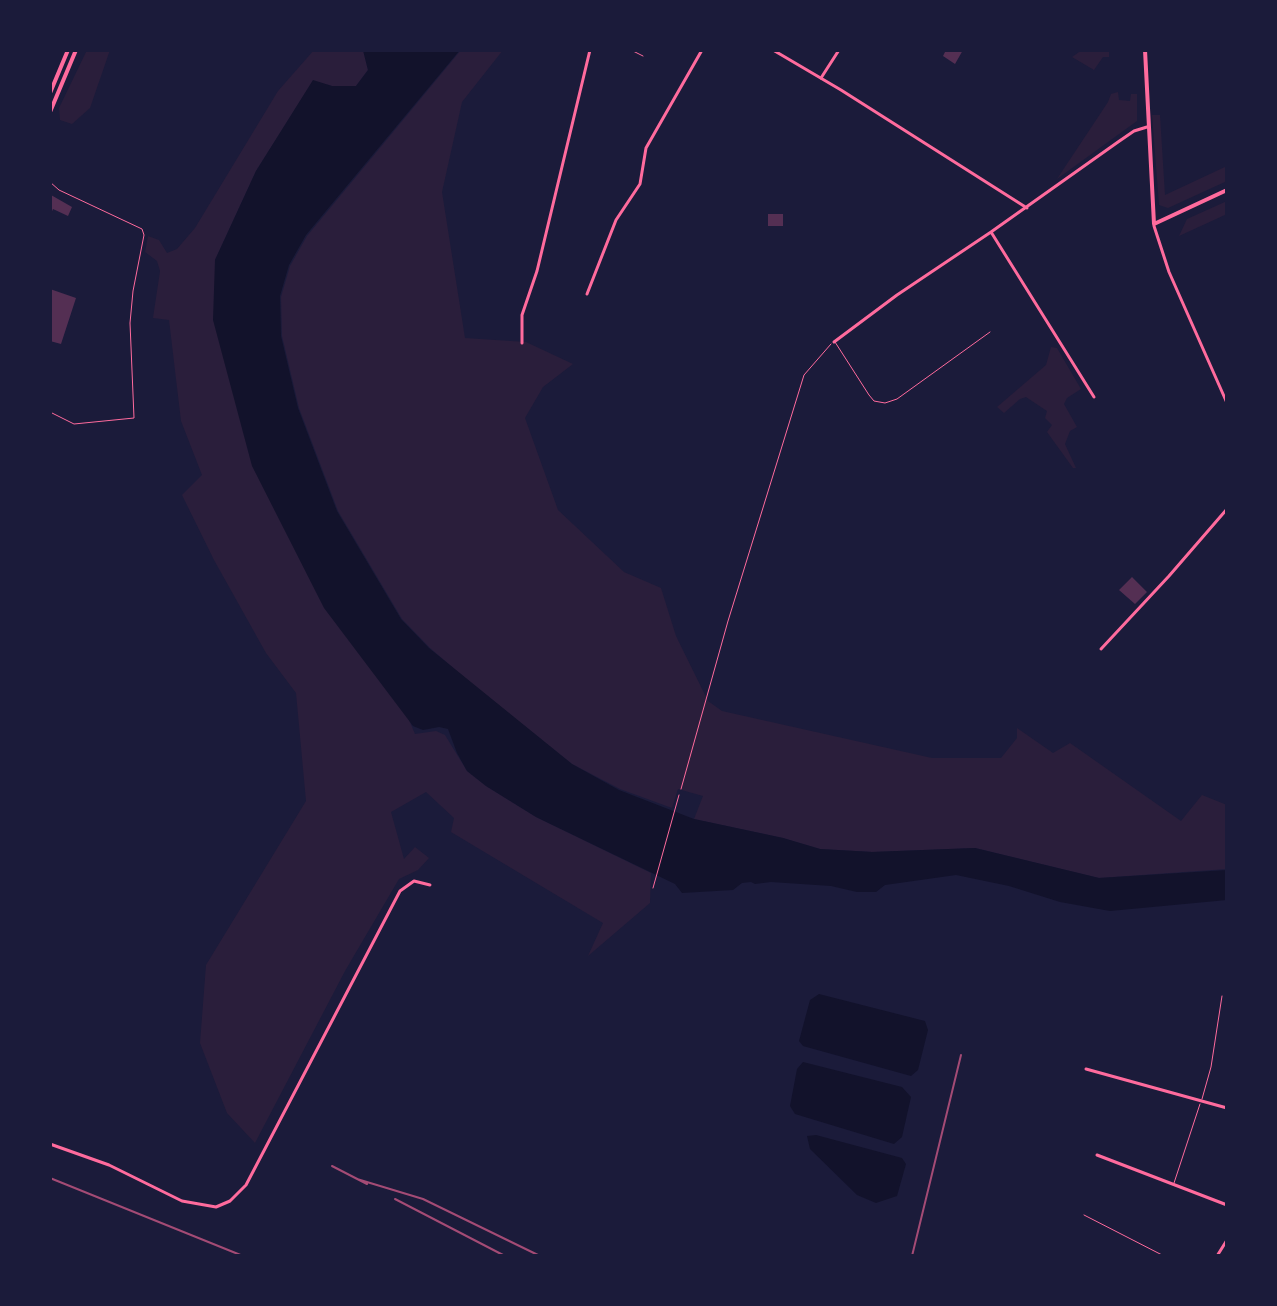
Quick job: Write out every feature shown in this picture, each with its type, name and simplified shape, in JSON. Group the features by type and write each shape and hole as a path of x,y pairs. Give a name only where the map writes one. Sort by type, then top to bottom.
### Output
{"main road":[{"path":"50,93 68,50"},
{"path":"50,112 76,50"},
{"path":"1145,50 1154,224 1227,190"}],"street":[{"path":"522,343 522,315 537,271 590,50"},
{"path":"587,294 616,220 640,184 646,148 702,50"},
{"path":"773,50 1027,208"},
{"path":"821,78 839,50"},
{"path":"834,342 1134,131 1148,127"},
{"path":"1154,224 1169,272 1227,403"},
{"path":"991,232 1094,397"},
{"path":"1101,649 1227,509"},
{"path":"50,1144 109,1165 182,1201 216,1207 230,1201 246,1185 400,891 414,881 430,885"},
{"path":"1086,1069 1227,1108"},
{"path":"1097,1155 1227,1205"},
{"path":"1217,1256 1227,1240"}],"lane":[{"path":"631,50 643,56"},
{"path":"50,182 59,190 142,229 144,235 130,323 134,418 74,424 50,412"},
{"path":"681,789 728,621 804,375 834,342 874,401 885,403 897,399 990,332"},
{"path":"1173,1184 1211,1067 1222,996"},
{"path":"1084,1215 1164,1256"}],"path":[{"path":"653,888 681,789"}],"shaded area":[{"path":"87,50 110,50 90,108 72,124 60,120 59,108"},
{"path":"314,50 363,50 368,70 356,86 332,86 313,81 256,171 215,260 415,734 436,731 445,735 467,771 486,786 536,817 651,873 650,903 588,956 603,923 451,832 454,818 426,792 391,812 404,859 415,847 429,858 418,870 399,879 345,971 255,1143 227,1113 200,1043 206,965 306,801 296,693 266,653 182,495 202,475 181,421 169,320 153,318 160,271 157,261 145,252 148,236 159,240 167,253 177,249 195,228 278,91"},
{"path":"363,50 460,50 306,235 289,265 280,296 281,336 298,408 337,511 401,619 429,648 572,764 619,790 694,819 820,849 872,852 975,848 1099,878 1227,870 1227,900 1110,911 1060,902 1009,886 956,875 885,885 876,892 751,882 742,883 733,890 682,893 675,884 536,817 486,786 467,771 448,729 423,730 413,726 324,608 252,466 213,320 215,260 256,171 313,80 332,86 356,86 368,70"},
{"path":"461,50 503,50 462,102 442,192 465,338 526,342 573,364 543,387 525,418 558,510 624,572 661,588 676,636 708,701 722,711 932,758 1001,758 1017,738 1017,728 1053,753 1070,743 1181,821 1202,795 1227,805 1227,869 1099,878 975,848 873,852 820,849 694,819 703,796 678,789 672,808 620,789 572,764 472,684 402,619 338,511 299,408 282,336 281,297 290,266 307,236"},
{"path":"1082,50 1109,50 1109,57 1103,57 1094,70 1072,57"},
{"path":"1118,92 1119,100 1130,101 1131,94 1137,94 1137,121 1057,179 1111,94"},
{"path":"1152,115 1160,115 1165,195 1227,166 1227,181 1168,208 1159,205"},
{"path":"1227,201 1227,214 1179,236 1187,219"},
{"path":"1051,347 1057,348 1081,389 1067,398 1064,404 1077,427 1070,431 1065,444 1076,468 1047,432 1052,425 1045,418 1047,411 1026,397 1004,413 997,407 1046,365"},
{"path":"819,994 925,1021 928,1030 918,1070 911,1076 803,1046 799,1041 810,1000"},
{"path":"803,1062 902,1087 911,1097 902,1137 894,1144 795,1114 790,1106 797,1069"},
{"path":"816,1135 902,1158 906,1164 897,1196 876,1203 857,1195 810,1149 807,1136"}],"building":[{"path":"946,50 963,50 955,64 943,56"},
{"path":"51,195 72,207 68,216 53,209 50,216"},
{"path":"768,214 783,214 783,226 768,226"},
{"path":"50,289 76,298 61,344 50,341"},
{"path":"1132,577 1147,592 1135,604 1119,590"}],"railway":[{"path":"912,1256 961,1055"},
{"path":"332,1166 367,1184"},
{"path":"50,1178 243,1256"},
{"path":"357,1179 423,1199 540,1256"},
{"path":"395,1199 505,1256"}]}
